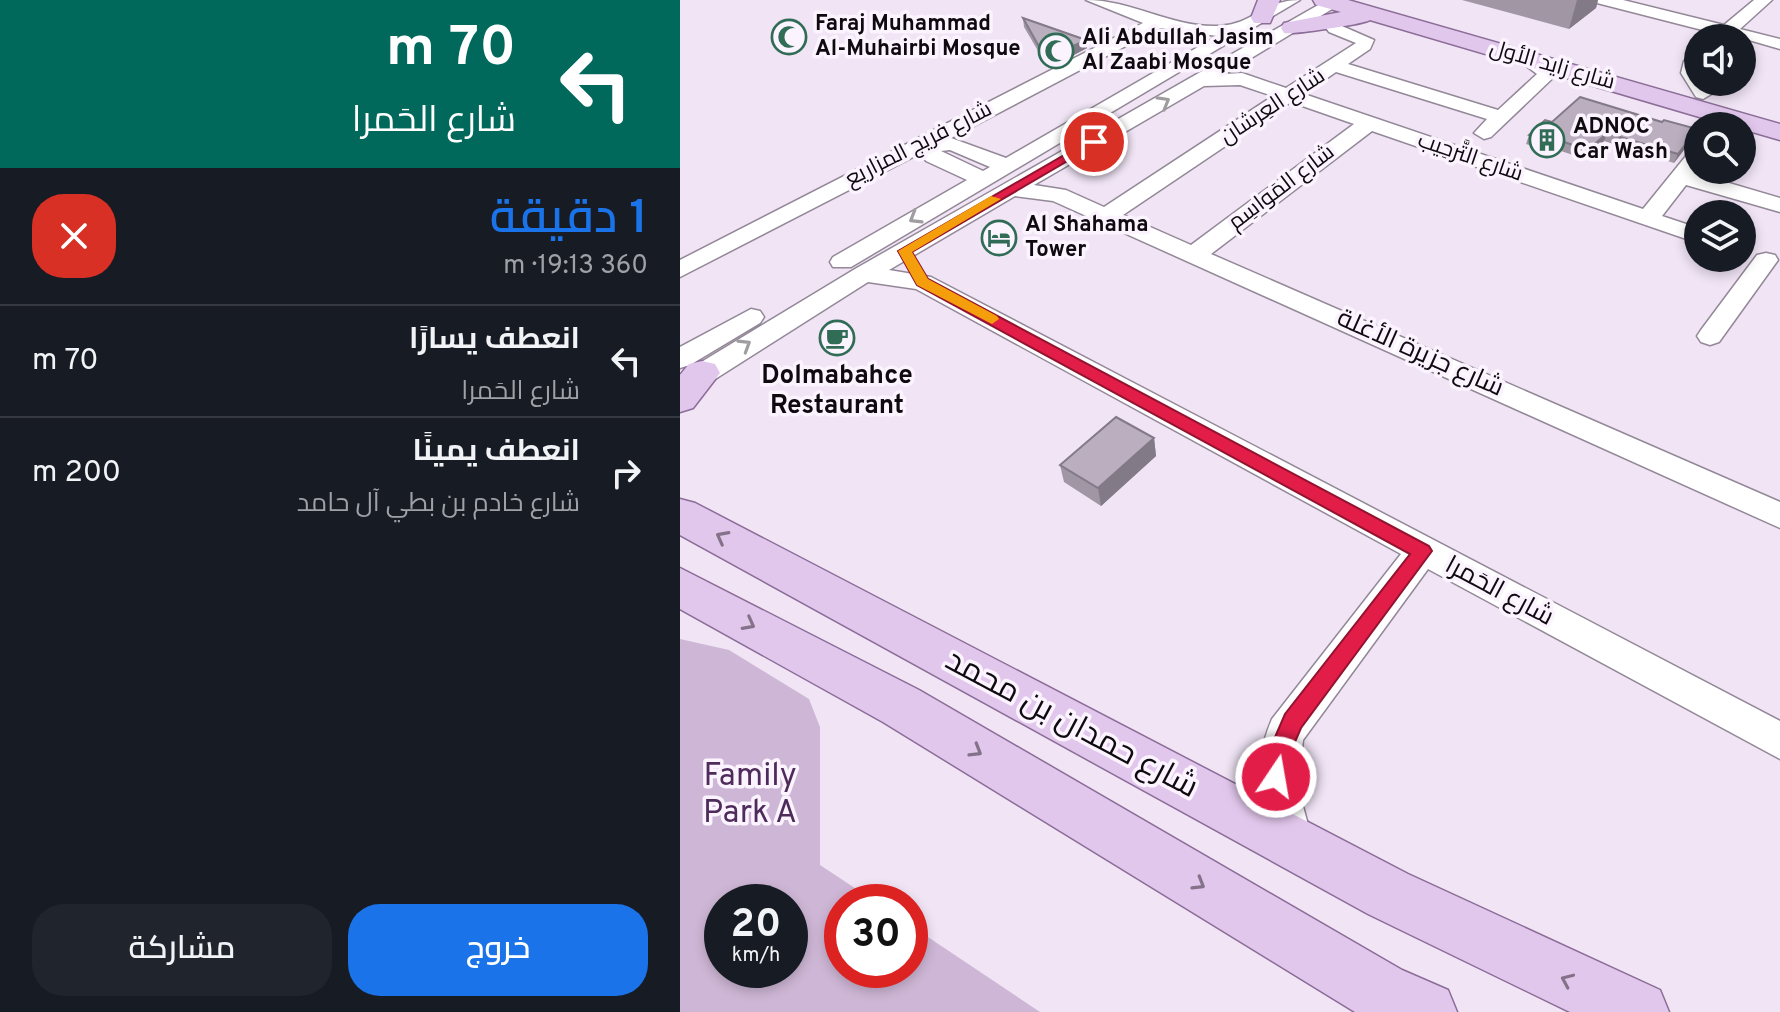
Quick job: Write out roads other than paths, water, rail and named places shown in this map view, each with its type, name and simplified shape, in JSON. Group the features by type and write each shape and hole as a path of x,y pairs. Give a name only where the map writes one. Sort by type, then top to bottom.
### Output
{"main road":[{"name":"شارع زايد الأول","path":"1371,0 1684,88"},
{"name":"شارع زايد الأول","path":"1333,1 1526,59 1767,125"},
{"path":"1292,28 1337,18 1400,22"},
{"name":"شارع زايد الأول","path":"1709,96 1767,125"},
{"name":"شارع حمدان بن محمد","path":"680,515 1292,843 1541,968 1638,1012"},
{"path":"680,587 901,706 1380,992 1426,1012"}],"street":[{"path":"1094,0 1181,29 1219,32 1292,0"},
{"path":"1603,0 1688,24"},
{"path":"1738,24 1764,0"},
{"path":"685,371 905,251 1201,81 1236,71 1333,1"},
{"path":"685,371 981,178 1258,16"},
{"name":"شارع فريج المزاريع","path":"680,270 1159,22"},
{"path":"1335,28 1359,35 1365,43 1336,66"},
{"path":"1181,29 1197,42 1192,57"},
{"path":"1756,40 1780,44"},
{"path":"1461,155 1547,75 1543,68 1526,59"},
{"name":"شارع العِرشان","path":"1106,216 1336,66 1500,117"},
{"name":"شارع التَّرحِيب","path":"1236,71 1291,96 1684,231"},
{"name":"شارع المَواسِم","path":"1195,254 1369,123"},
{"path":"981,178 934,156 926,145 953,144 1005,165"},
{"path":"1647,219 1684,172"},
{"name":"شارع جزيرة الأغلة","path":"1040,173 1058,195"},
{"path":"1681,176 1780,205"},
{"name":"شارع جزيرة الأغلة","path":"1012,189 1058,195 1780,516"},
{"path":"905,251 922,282"},
{"path":"1710,336 1763,259"},
{"name":"شارع الحَمرا","path":"864,274 922,282 1780,741"},
{"path":"1292,843 1280,815 1276,777 1277,758 1286,732 1422,551"}],"place":[{"name":"Faraj Muhammad Al-Muhairbi Mosque","path":"789,37"},
{"name":"Ali Abdullah Jasim Al Zaabi Mosque","path":"1056,51"},
{"name":"ADNOC Car Wash","path":"1547,140"},
{"name":"Al Shahama Tower","path":"999,238"},
{"name":"Dolmabahce Restaurant","path":"837,338"}],"park label":[{"name":"Family Park A","path":"750,796"}]}
